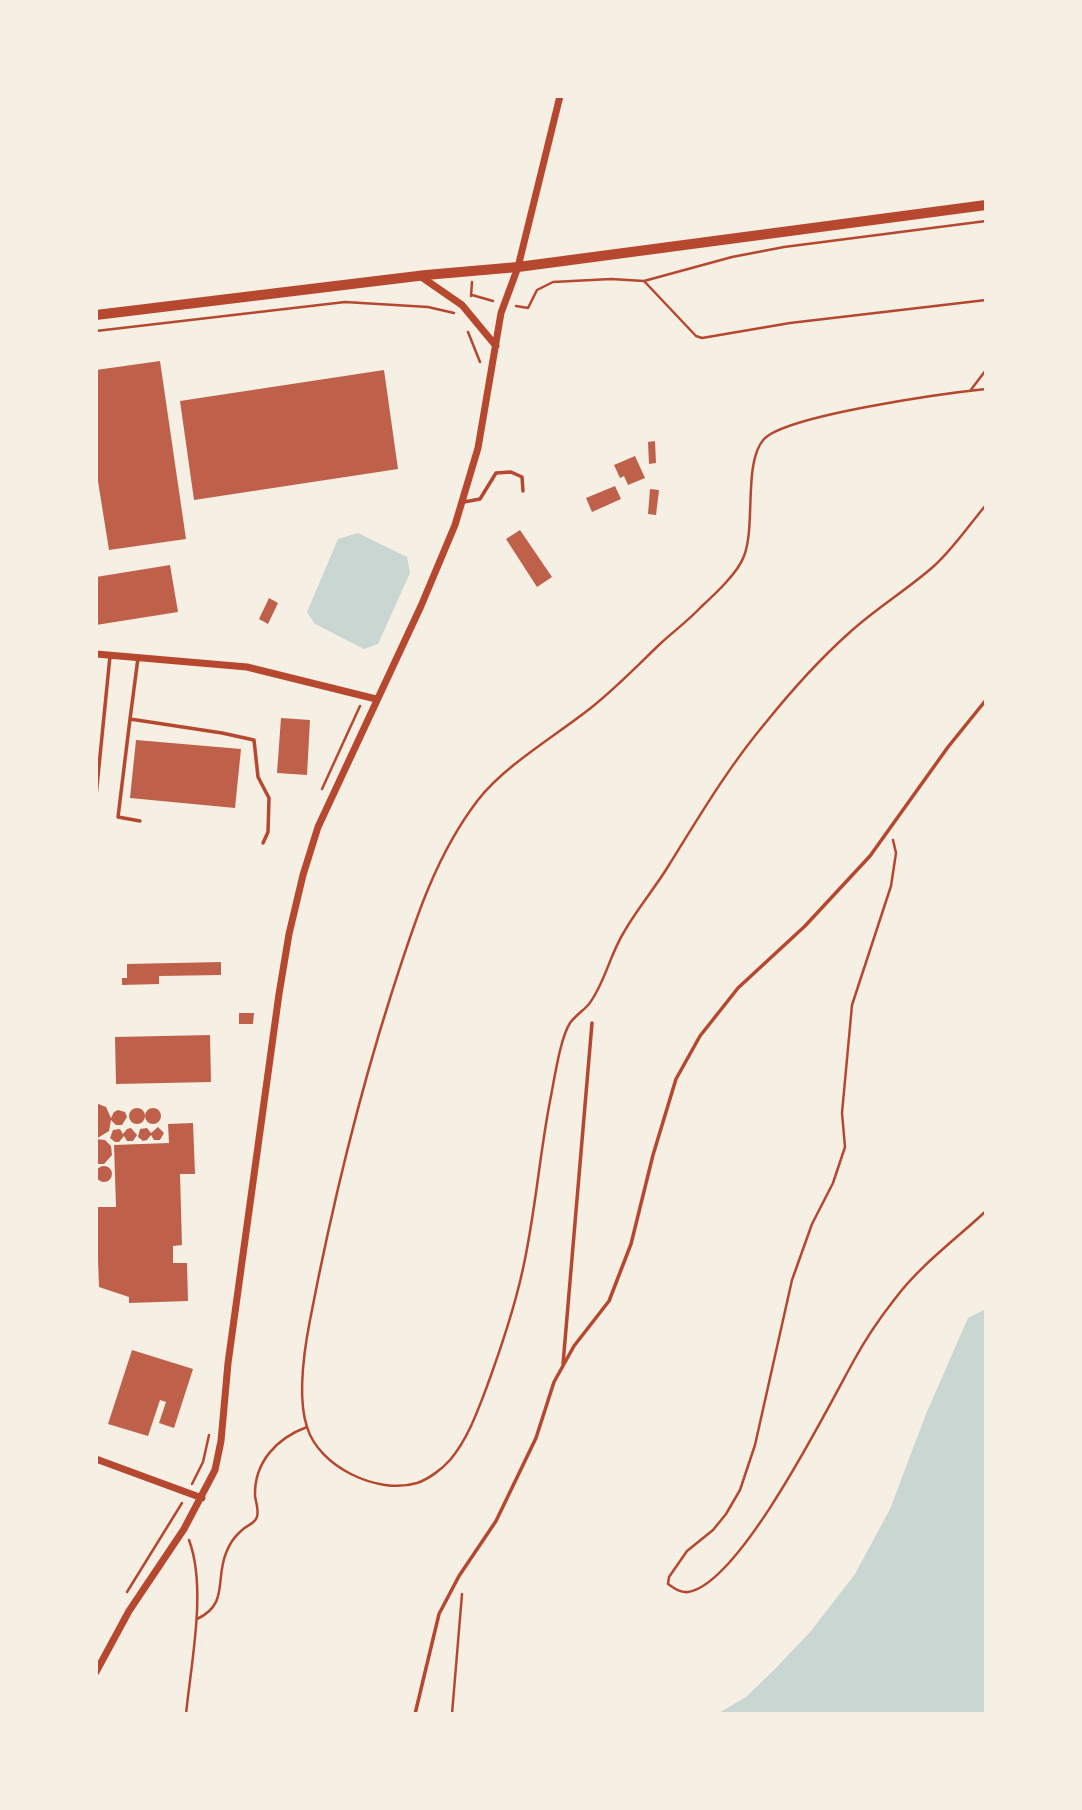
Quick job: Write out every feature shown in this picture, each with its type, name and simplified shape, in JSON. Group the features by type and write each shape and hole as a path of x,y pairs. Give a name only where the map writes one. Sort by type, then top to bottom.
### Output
{"main road":[{"path":"96,315 420,276 518,267 986,205"}],"street":[{"path":"96,1672 129,1611 184,1529 215,1470 279,994 303,875 318,827 439,566 461,502 478,448 504,303 518,267 560,96"},
{"path":"420,276 462,305 496,346"},
{"path":"96,654 247,667 376,699"},
{"path":"96,1459 202,1498"}],"lane":[{"path":"461,502 480,499 496,473 511,472 522,477 523,491"},
{"path":"96,796 110,656"},
{"path":"138,658 118,817 140,821"},
{"path":"415,1714 439,1614 463,1569 496,1521 536,1438 554,1382 574,1346 609,1301 631,1244 653,1155 676,1079 700,1035 738,988 804,926 870,856 948,747 986,700"},
{"path":"130,719 254,740 258,777 269,798 268,832 263,843"},
{"path":"563,1366 592,1023"}],"path":[{"path":"453,314 472,295 528,308 537,290 554,282 611,279 644,281 732,257 784,247 986,221"},
{"path":"644,281 696,337 702,338 790,323 986,300"},
{"path":"96,331 345,302 428,307 453,314 460,322"},
{"path":"468,330 480,362"},
{"path":"970,391 986,370"},
{"path":"986,389 896,402 806,421 762,440 752,470 747,551 740,566 701,608 599,702 503,775 480,797 458,830 437,866 405,949 374,1049 326,1234 307,1336 303,1369 303,1407 307,1427 313,1441 343,1470 369,1481 393,1486 416,1483 435,1474 451,1459 467,1435 501,1349 523,1269 544,1134 569,1024 587,1007 624,930 667,869 726,772 770,717 846,635 937,563 986,505"},
{"path":"318,798 365,696"},
{"path":"891,827 895,853 891,886 852,1005 842,1113 845,1147 833,1183 812,1224 792,1280 755,1445 740,1490 713,1530 687,1551 668,1577 668,1584 676,1590 687,1592 703,1586 722,1571 761,1521 791,1475 854,1359 894,1299 916,1273 986,1211"},
{"path":"197,1619 210,1613 220,1595 225,1554 233,1539 242,1528 256,1519 258,1512 255,1495 261,1464 274,1447 290,1433 307,1427"},
{"path":"126,1593 188,1492 203,1462 211,1429"},
{"path":"184,1529 194,1554 197,1619 186,1714"},
{"path":"452,1714 463,1569"}],"shaded area":[{"path":"358,533 407,557 410,573 378,644 364,649 315,624 307,612 338,539"},
{"path":"986,1309 986,1714 717,1714 746,1697 775,1669 811,1631 855,1574 890,1509 926,1414 968,1318"}],"building":[{"path":"160,361 186,539 109,550 96,469 96,370"},
{"path":"384,370 398,469 194,500 180,401"},
{"path":"655,441 656,463 649,464 648,442"},
{"path":"635,456 645,478 628,485 624,476 620,478 614,465"},
{"path":"615,486 621,499 592,512 586,498"},
{"path":"650,489 659,490 656,515 648,514"},
{"path":"520,530 552,577 537,587 506,539"},
{"path":"170,565 178,612 96,625 96,577"},
{"path":"269,598 278,603 268,624 259,619"},
{"path":"281,718 310,720 307,775 277,773"},
{"path":"136,740 241,749 235,808 130,798"},
{"path":"221,962 221,975 159,976 159,984 122,985 122,978 127,978 127,964"},
{"path":"239,1013 254,1013 253,1024 239,1024"},
{"path":"210,1035 211,1082 116,1084 115,1037"},
{"path":"96,1103 106,1107 111,1118 118,1110 125,1112 127,1117 122,1125 116,1125 111,1120 109,1131 96,1139"},
{"path":"137,1108 145,1116 137,1124 129,1116"},
{"path":"153,1108 161,1116 153,1124 145,1116"},
{"path":"193,1123 195,1174 180,1174 182,1245 173,1246 173,1263 187,1263 188,1301 129,1303 129,1297 99,1287 96,1207 116,1207 114,1145 169,1143 168,1124"},
{"path":"158,1127 164,1133 160,1140 154,1140 151,1135 143,1141 138,1137 140,1129 147,1128 151,1133"},
{"path":"131,1128 137,1135 133,1141 127,1141 124,1136 119,1142 110,1138 113,1130 120,1129 123,1134"},
{"path":"96,1139 105,1140 111,1146 112,1155 104,1164 96,1164"},
{"path":"101,1166 107,1166 112,1174 110,1180 101,1182 96,1177 96,1171"},
{"path":"132,1350 193,1369 174,1428 159,1423 166,1402 160,1400 148,1436 108,1424"}]}
